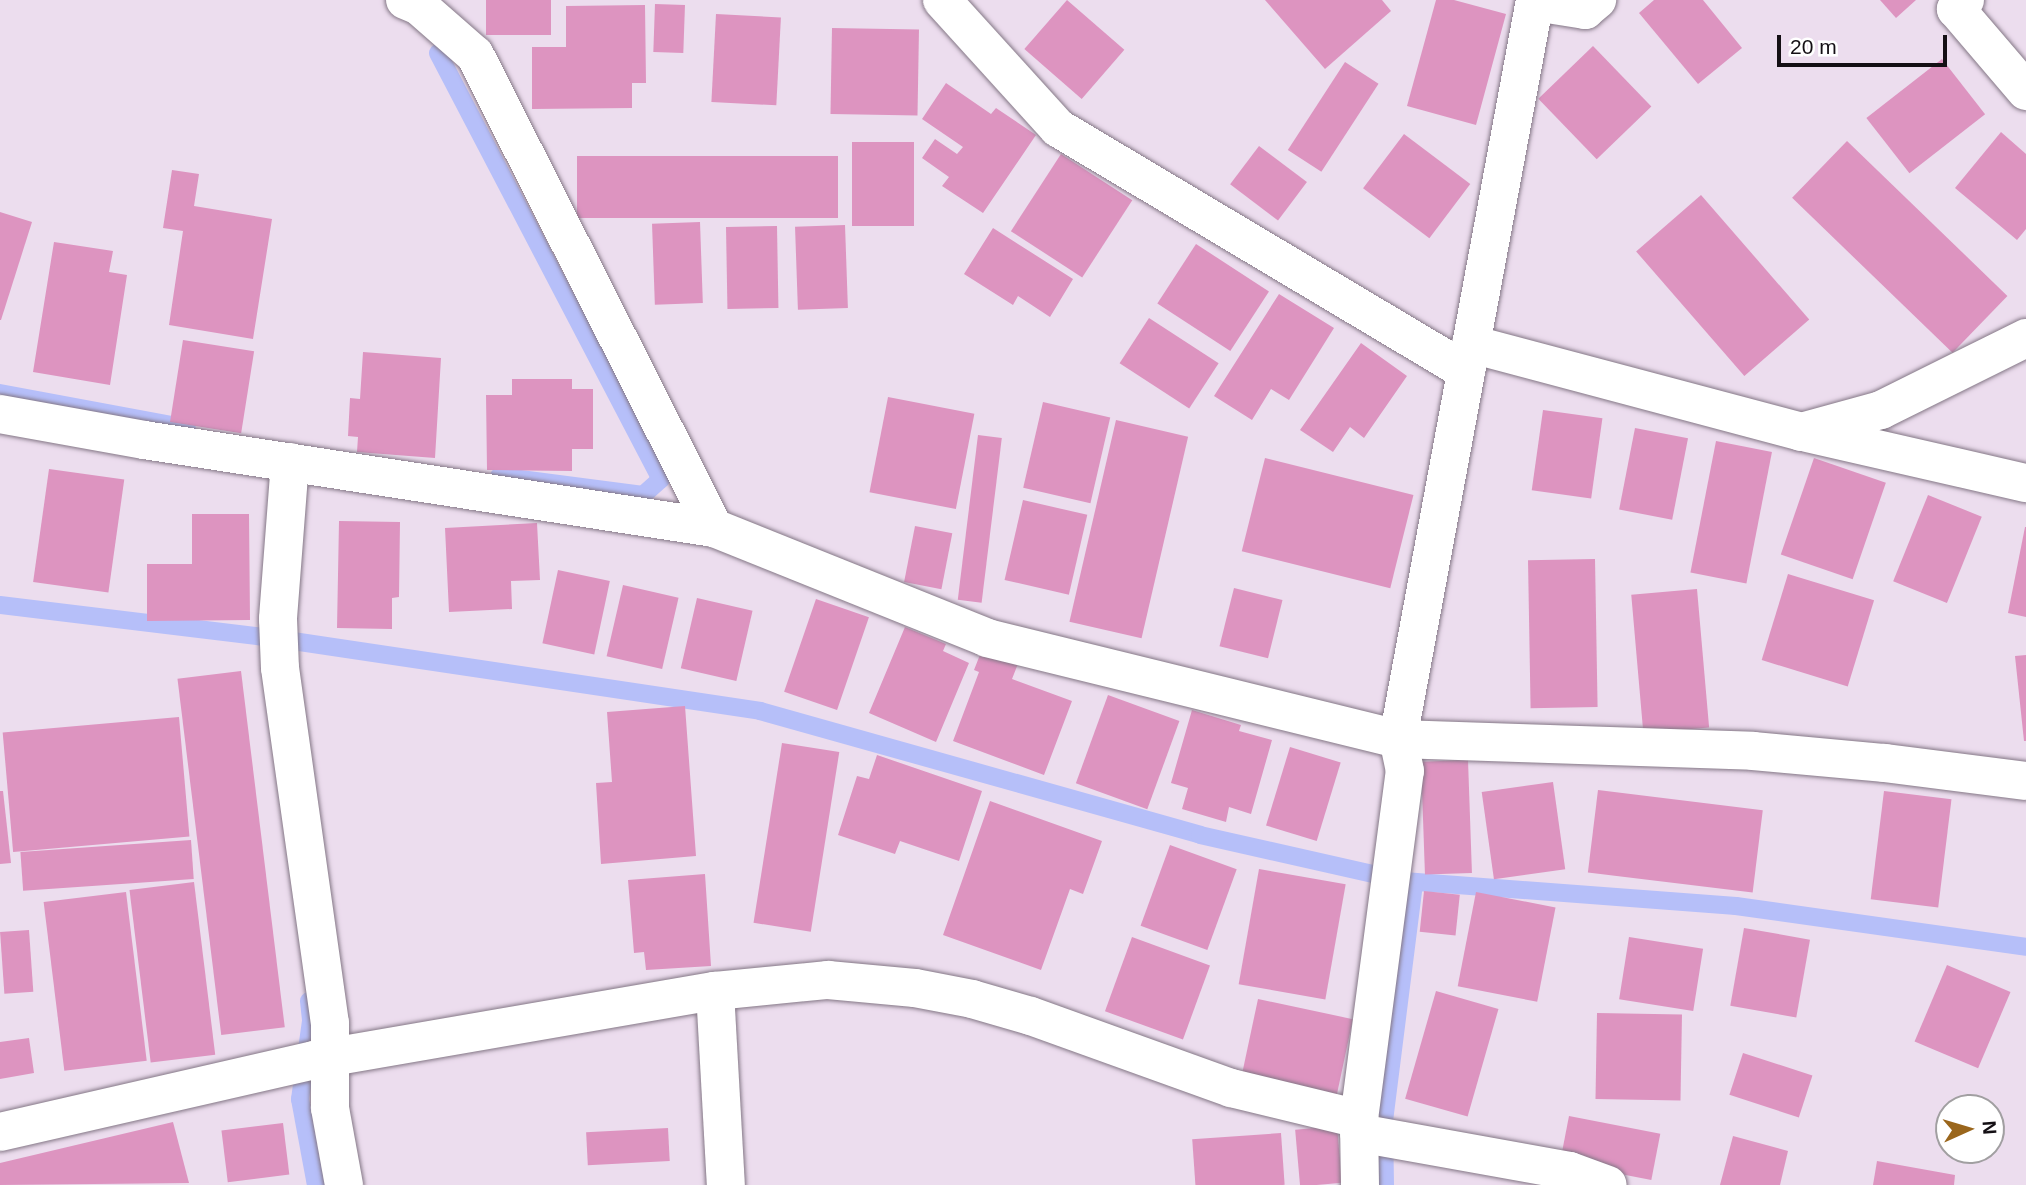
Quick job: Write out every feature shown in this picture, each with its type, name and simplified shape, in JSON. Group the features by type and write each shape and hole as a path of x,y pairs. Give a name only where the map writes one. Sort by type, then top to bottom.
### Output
{"street":[{"path":"942,0 1058,128 1469,358 2026,483"},
{"path":"1360,1185 1371,1131 1389,876 1405,771 1398,738 1535,1 1585,10 1597,0"},
{"path":"1965,0 1956,9 2026,91"},
{"path":"414,2 475,55 714,528"},
{"path":"1801,432 1881,410 2026,338"},
{"path":"0,414 144,440 714,528 987,638 1398,738 1754,751 1885,763 2026,781"},
{"path":"290,462 279,640 330,1023 315,1060 330,1108 344,1185"},
{"path":"0,1132 315,1060 715,991 828,979 915,988 1031,1016 1231,1088 1371,1131 1570,1171 1608,1185"},
{"path":"715,991 726,1185"}],"building":[{"path":"486,0 551,0 551,35 486,35"},
{"path":"1067,0 1124,50 1082,99 1024,49"},
{"path":"1265,0 1382,0 1391,11 1325,69"},
{"path":"1436,0 1454,0 1506,14 1476,125 1407,106"},
{"path":"1654,0 1703,0 1742,48 1698,84 1639,13"},
{"path":"1880,0 1916,0 1896,18"},
{"path":"655,4 685,5 683,53 653,52"},
{"path":"645,5 646,83 632,83 632,108 532,109 532,47 566,47 566,6"},
{"path":"716,14 781,17 776,105 711,102"},
{"path":"832,28 919,30 917,116 830,114"},
{"path":"1593,46 1651,106 1597,159 1538,99"},
{"path":"1942,59 1985,114 1909,173 1866,118"},
{"path":"1345,62 1379,84 1321,172 1288,150"},
{"path":"946,83 991,114 996,108 1036,135 983,213 942,186 949,177 922,158 935,139 957,154 963,147 922,119"},
{"path":"2001,132 2026,154 2026,229 2017,240 1955,188"},
{"path":"1404,134 1470,184 1429,238 1363,188"},
{"path":"1847,141 2007,296 1953,353 1792,198"},
{"path":"852,142 914,142 914,226 852,226"},
{"path":"1259,146 1307,182 1278,220 1230,184"},
{"path":"1061,154 1132,200 1082,277 1011,231"},
{"path":"577,156 838,156 838,218 577,218"},
{"path":"172,170 199,174 194,206 272,219 253,339 169,325 183,231 163,228"},
{"path":"1701,195 1809,320 1744,376 1636,251"},
{"path":"0,212 32,222 1,320 0,320"},
{"path":"700,222 703,303 655,305 652,224"},
{"path":"845,225 848,308 798,310 795,227"},
{"path":"777,226 778,308 727,309 726,227"},
{"path":"993,228 1073,279 1050,317 1018,296 1013,305 964,274"},
{"path":"54,242 113,251 109,272 127,275 110,385 33,372"},
{"path":"1196,244 1269,291 1230,351 1157,304"},
{"path":"1279,294 1334,328 1289,400 1271,389 1252,420 1214,396"},
{"path":"1149,318 1219,363 1189,408 1120,363"},
{"path":"183,340 254,351 241,433 170,422"},
{"path":"1361,343 1407,376 1364,438 1350,427 1333,452 1300,430"},
{"path":"363,352 441,358 435,458 357,452 358,437 348,436 350,398 360,399"},
{"path":"512,379 572,379 572,389 593,389 593,449 572,449 572,471 487,470 486,395 512,395"},
{"path":"888,397 974,414 956,509 869,492"},
{"path":"1043,402 1110,418 1090,503 1023,488"},
{"path":"1543,410 1602,418 1591,499 1532,490"},
{"path":"1116,420 1188,437 1142,638 1069,622"},
{"path":"1635,428 1688,438 1672,520 1619,509"},
{"path":"978,435 1002,438 982,603 958,600"},
{"path":"1716,441 1772,452 1746,583 1690,573"},
{"path":"1265,458 1413,495 1390,588 1242,551"},
{"path":"1814,458 1886,483 1853,579 1781,554"},
{"path":"49,469 124,480 108,592 33,582"},
{"path":"1928,495 1982,517 1947,603 1893,581"},
{"path":"1023,500 1087,515 1069,595 1005,580"},
{"path":"192,514 249,514 250,620 147,621 147,564 192,564"},
{"path":"339,521 400,522 399,597 392,598 392,629 337,628"},
{"path":"537,523 540,580 511,581 512,609 449,612 445,528"},
{"path":"915,526 952,533 941,589 904,582"},
{"path":"2026,527 2026,617 2008,613"},
{"path":"1595,559 1598,707 1531,708 1528,560"},
{"path":"558,570 610,581 594,654 542,643"},
{"path":"1788,574 1874,600 1848,686 1762,660"},
{"path":"623,585 679,598 662,669 607,656"},
{"path":"1234,588 1283,600 1268,658 1219,646"},
{"path":"1697,589 1709,727 1643,733 1631,595"},
{"path":"697,598 753,611 736,681 681,668"},
{"path":"816,599 869,617 837,710 784,692"},
{"path":"905,627 946,644 943,651 969,663 936,742 869,713"},
{"path":"985,642 1021,656 1012,679 1072,701 1044,775 953,741 979,672 974,670"},
{"path":"2026,655 2026,741 2024,741 2015,656"},
{"path":"241,671 285,1027 221,1035 177,679"},
{"path":"1108,695 1179,721 1147,809 1076,783"},
{"path":"685,706 696,856 601,864 596,783 612,782 607,712"},
{"path":"1192,710 1241,725 1239,731 1272,740 1251,814 1229,807 1226,822 1182,809 1188,788 1171,783"},
{"path":"179,717 189,837 13,852 3,732"},
{"path":"782,743 839,752 811,932 754,923"},
{"path":"1290,747 1341,762 1317,841 1266,825"},
{"path":"877,755 982,791 959,861 900,841 895,854 838,835 857,776 869,779"},
{"path":"1468,760 1472,873 1425,875 1421,762"},
{"path":"1553,782 1565,869 1494,879 1482,792"},
{"path":"1598,790 1763,810 1753,893 1588,872"},
{"path":"0,791 3,791 11,863 0,864"},
{"path":"1884,791 1951,799 1938,907 1871,899"},
{"path":"990,801 1102,841 1083,894 1070,889 1041,970 943,935"},
{"path":"191,840 194,879 23,891 20,852"},
{"path":"1170,845 1237,869 1207,950 1141,926"},
{"path":"1259,869 1346,884 1325,1000 1239,984"},
{"path":"705,874 711,966 646,970 644,952 634,953 628,880"},
{"path":"194,882 215,1055 151,1063 129,890"},
{"path":"1424,891 1460,895 1456,936 1420,932"},
{"path":"126,892 147,1061 64,1071 44,902"},
{"path":"1476,892 1556,907 1537,1002 1458,986"},
{"path":"1744,928 1810,940 1796,1017 1730,1006"},
{"path":"29,930 33,992 4,994 0,932"},
{"path":"1132,937 1210,965 1183,1040 1105,1011"},
{"path":"1629,937 1703,949 1693,1011 1619,999"},
{"path":"1947,965 2011,992 1978,1068 1915,1041"},
{"path":"1436,991 1498,1009 1468,1117 1405,1099"},
{"path":"1258,999 1353,1019 1337,1094 1242,1074"},
{"path":"1597,1013 1682,1014 1680,1100 1595,1099"},
{"path":"29,1038 34,1073 0,1079 0,1042"},
{"path":"1743,1053 1812,1076 1799,1117 1729,1095"},
{"path":"1569,1116 1660,1134 1651,1180 1560,1162"},
{"path":"173,1122 189,1183 0,1185 0,1163"},
{"path":"283,1123 289,1175 228,1182 221,1131"},
{"path":"1337,1126 1342,1183 1300,1185 1295,1130"},
{"path":"668,1128 670,1161 588,1165 586,1132"},
{"path":"1281,1133 1285,1185 1195,1185 1192,1139"},
{"path":"1733,1136 1788,1151 1780,1185 1720,1185"},
{"path":"1877,1161 1955,1175 1954,1185 1873,1185"}],"waterway":[{"path":"438,53 661,479 643,495 499,476"},
{"path":"0,393 187,428"},
{"path":"0,605 266,637 760,711 1200,835 1404,881 1736,906 2026,947"},
{"path":"1385,1185 1384,1121 1414,882"},
{"path":"309,1001 311,1021 300,1099 316,1185"}]}
